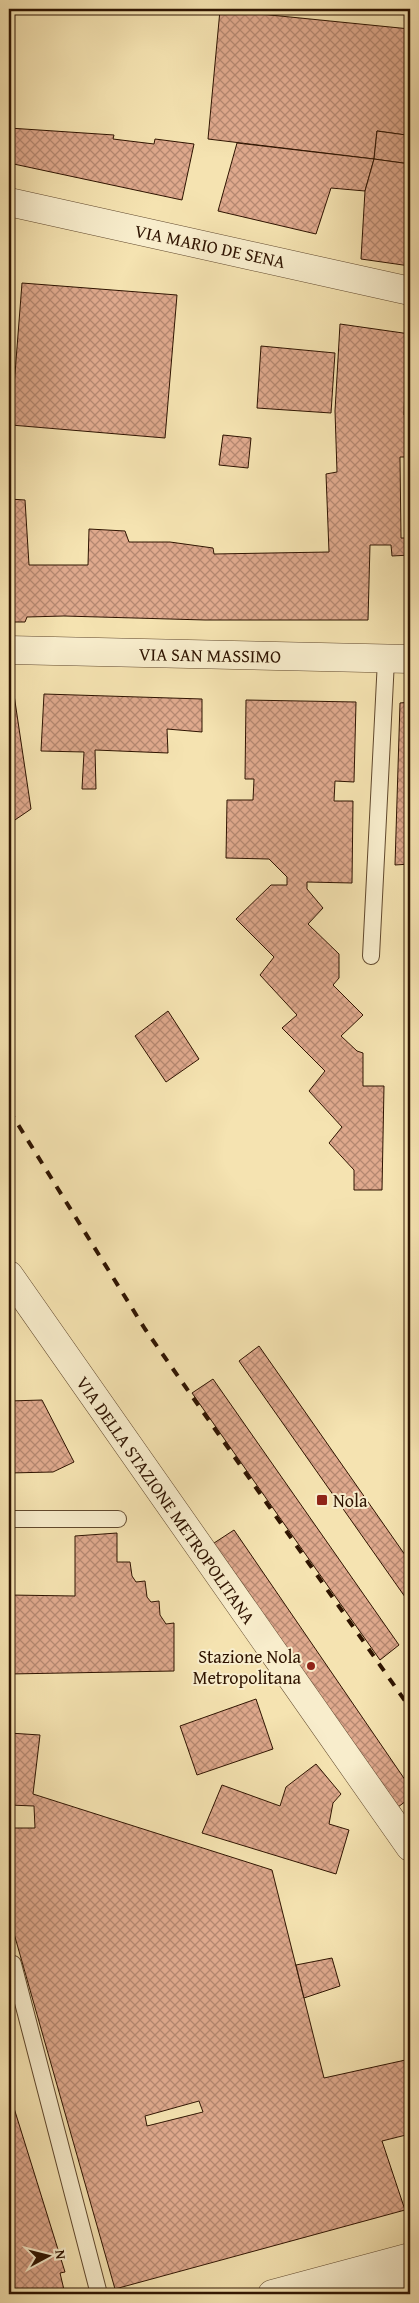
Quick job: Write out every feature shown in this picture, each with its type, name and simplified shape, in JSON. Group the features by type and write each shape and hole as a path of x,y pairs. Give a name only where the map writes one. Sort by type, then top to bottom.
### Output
{"street":[{"name":"VIA MARIO DE SENA","path":"9,202 410,291"},
{"name":"VIA SAN MASSIMO","path":"9,650 398,659"},
{"name":"VIA DELLA STAZIONE METROPOLITANA","path":"9,1276 410,1847"},
{"path":"272,2294 410,2258"},
{"path":"361,2294 410,2281"}],"lane":[{"path":"370,956 398,659"},
{"path":"9,1519 118,1519"},
{"path":"9,1965 13,1964 99,2294"}],"building":[{"path":"220,10 410,29 410,99 406,135 377,131 374,159 208,139"},
{"path":"407,122 410,122 410,164 374,159 377,131 406,135"},
{"path":"9,128 114,135 113,139 154,144 155,139 194,144 182,200 9,163"},
{"path":"237,143 374,159 365,191 331,188 316,234 218,211"},
{"path":"374,159 410,164 410,266 361,259 365,191"},
{"path":"22,283 177,295 165,438 11,425"},
{"path":"340,324 410,334 410,358 406,358 404,415 410,415 410,457 400,457 401,538 410,538 410,555 392,556 391,545 370,545 368,620 205,620 64,616 27,617 25,622 9,622 9,499 25,500 29,565 88,565 89,529 125,531 129,542 170,542 213,548 214,554 329,552 326,474 337,472 335,411"},
{"path":"261,346 335,353 331,413 257,408"},
{"path":"223,435 251,438 248,468 219,465"},
{"path":"410,563 410,603 408,564"},
{"path":"9,687 13,688 31,809 9,824"},
{"path":"44,694 202,699 202,732 167,729 168,753 95,750 96,789 82,789 84,752 41,751"},
{"path":"246,700 356,702 354,782 335,781 334,801 353,801 352,883 307,882 307,889 323,908 308,924 339,954 339,978 333,985 363,1015 341,1036 357,1051 363,1053 363,1086 384,1086 382,1190 354,1190 354,1170 329,1143 342,1127 309,1091 325,1071 282,1028 297,1015 260,975 274,957 236,919 271,885 287,885 287,877 269,859 226,858 227,800 253,800 254,779 245,779"},
{"path":"410,702 410,864 395,865 400,703"},
{"path":"168,1011 199,1059 166,1082 135,1036"},
{"path":"406,1219 410,1219 410,1262 407,1262"},
{"path":"408,1342 410,1342 410,1389 408,1389"},
{"path":"259,1346 410,1562 410,1604 239,1361"},
{"path":"213,1379 399,1645 380,1660 192,1393"},
{"path":"42,1400 74,1462 53,1472 9,1473 9,1401"},
{"name":"Stazione Nola Metropolitana","path":"234,1530 410,1787 410,1798 394,1810 211,1545"},
{"path":"117,1533 117,1562 130,1562 132,1576 136,1582 145,1581 147,1597 151,1602 159,1601 160,1615 166,1624 174,1623 174,1671 9,1674 9,1595 75,1596 75,1536"},
{"path":"256,1699 273,1749 197,1775 180,1726"},
{"path":"9,1733 40,1735 33,1794 272,1870 324,2078 410,2059 410,2151 406,2135 382,2141 405,2210 115,2289 13,1930 9,1931 9,1828 35,1828 34,1806 9,1805","holes":["199,2101 203,2112 147,2126 145,2116"]},
{"path":"316,1764 341,1794 333,1803 329,1824 349,1830 336,1874 202,1833 222,1785 280,1806 286,1787"},
{"path":"332,1958 340,1986 304,1998 296,1965"},
{"path":"9,2092 65,2272 60,2273 65,2294 9,2294"}],"railway":[{"path":"9,1110 145,1329 410,1708"}],"place":[{"name":"Nola","path":"322,1500"},
{"name":"Stazione Nola Metropolitana","path":"311,1666"}]}
